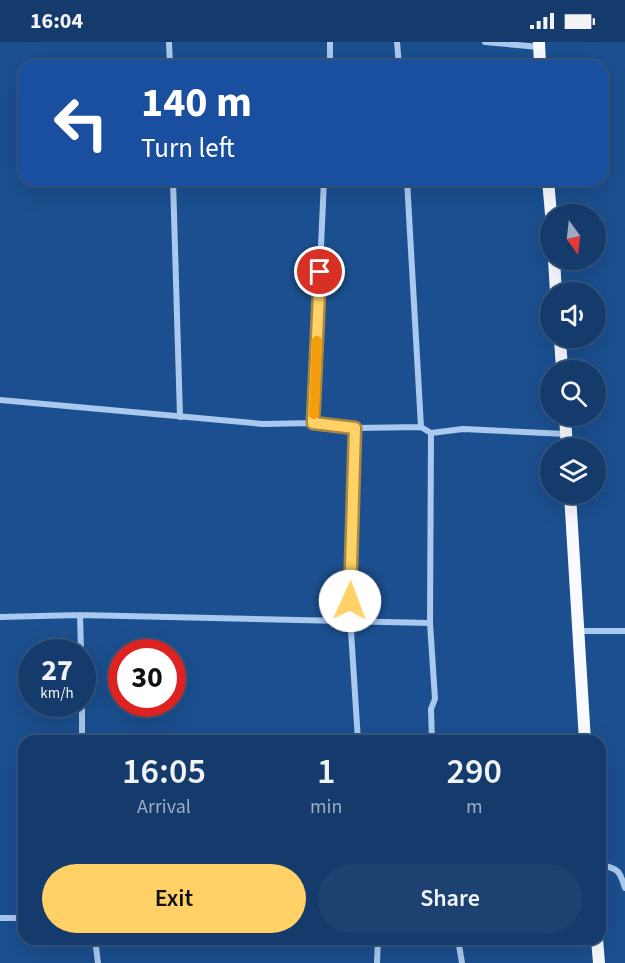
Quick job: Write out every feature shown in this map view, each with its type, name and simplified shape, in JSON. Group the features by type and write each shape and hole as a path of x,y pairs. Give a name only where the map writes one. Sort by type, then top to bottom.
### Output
{"highway":[{"path":"539,44 540,60"},
{"path":"549,186 550,204"},
{"path":"566,426 566,438"},
{"path":"571,504 585,735"},
{"path":"597,945 598,963"}],"street":[{"path":"169,42 170,60"},
{"path":"330,42 330,60"},
{"path":"397,42 398,60"},
{"path":"485,42 539,44"},
{"path":"173,186 180,417"},
{"path":"313,423 324,186"},
{"path":"407,186 421,427"},
{"path":"0,400 263,424 313,423 355,428 421,427 431,433 464,429 566,434"},
{"path":"355,428 348,584 358,735"},
{"path":"431,433 430,623 435,699 430,709 432,735"},
{"path":"0,617 80,615 430,623"},
{"path":"80,615 81,639"},
{"path":"578,631 625,631"},
{"path":"82,717 82,735"},
{"path":"606,866 614,867 620,872 625,888"},
{"path":"0,918 18,918"},
{"path":"96,945 98,963"},
{"path":"377,963 378,945"},
{"path":"459,945 462,963"}],"slow traffic":[{"path":"314,414 317,341"}],"route":[{"path":"320,272 313,423 355,428 350,507 351,574 348,584 350,601"}]}
